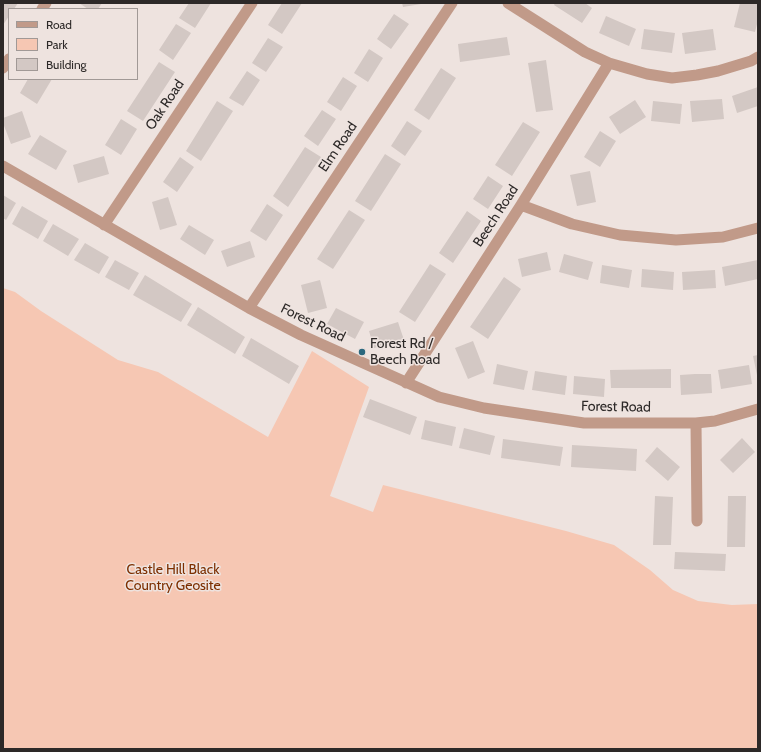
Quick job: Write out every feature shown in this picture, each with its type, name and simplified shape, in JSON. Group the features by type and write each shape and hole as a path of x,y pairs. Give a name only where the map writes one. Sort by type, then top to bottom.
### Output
{"street":[{"name":"Oak Road","path":"104,225 252,3"},
{"name":"Elm Road","path":"249,308 452,3"},
{"path":"508,3 585,52 627,69 672,78 718,71 751,61 758,57"},
{"name":"Beech Road","path":"406,383 521,205 609,63"},
{"name":"Forest Road","path":"3,166 249,308 301,335 439,397 484,408 584,423 696,423 715,421 758,409"},
{"path":"521,205 572,224 627,236 676,240 723,237 758,228"},
{"path":"696,423 697,521"}],"green space":[{"name":"Castle Hill Black Country Geosite","path":"3,288 15,292 41,311 118,360 158,372 268,437 312,351 369,387 330,496 373,512 383,485 566,531 614,545 650,570 673,590 698,601 732,605 758,604 758,749 3,749"}],"building":[{"path":"3,3 18,3 15,8 8,8 8,18 3,25"},
{"path":"79,3 102,3 99,8 86,8"},
{"path":"189,3 211,3 195,28 179,18"},
{"path":"282,3 302,3 282,34 268,25"},
{"path":"402,3 421,3 421,4 403,7"},
{"path":"555,3 585,3 592,8 582,23 554,5"},
{"path":"740,3 758,3 758,20 755,32 734,27"},
{"path":"394,14 409,24 391,49 377,39"},
{"path":"606,16 636,29 629,46 599,33"},
{"path":"176,24 191,33 173,60 159,50"},
{"path":"644,29 675,33 672,53 641,49"},
{"path":"713,29 716,50 685,54 682,33"},
{"path":"507,37 510,55 460,62 458,44"},
{"path":"268,38 283,47 266,72 252,63"},
{"path":"369,49 383,58 368,82 354,73"},
{"path":"546,60 553,110 536,112 528,63"},
{"path":"159,62 175,72 143,121 127,111"},
{"path":"441,68 456,78 429,120 414,110"},
{"path":"247,71 260,80 243,106 229,98"},
{"path":"343,77 357,86 341,111 327,102"},
{"path":"27,80 51,80 37,104 20,93"},
{"path":"758,87 758,106 737,113 732,96"},
{"path":"722,99 724,119 692,122 690,101"},
{"path":"635,100 646,117 620,134 609,117"},
{"path":"217,101 233,111 201,161 186,151"},
{"path":"653,101 682,104 680,124 651,121"},
{"path":"322,110 336,119 318,146 304,136"},
{"path":"22,111 31,137 11,144 3,123 3,118"},
{"path":"121,119 137,129 121,155 105,145"},
{"path":"407,121 422,131 405,156 391,146"},
{"path":"523,122 540,132 512,176 495,165"},
{"path":"600,131 616,141 600,167 584,157"},
{"path":"40,135 67,151 56,170 28,154"},
{"path":"305,147 321,157 288,207 273,196"},
{"path":"385,154 401,164 371,211 355,201"},
{"path":"104,156 109,174 78,183 73,165"},
{"path":"180,157 194,167 177,192 163,182"},
{"path":"590,171 596,202 577,206 570,175"},
{"path":"488,176 503,186 488,209 473,199"},
{"path":"3,195 16,203 6,220 3,218"},
{"path":"168,197 177,225 160,230 152,202"},
{"path":"267,204 283,215 266,241 250,231"},
{"path":"22,206 48,221 38,239 12,224"},
{"path":"349,210 365,220 333,269 317,259"},
{"path":"467,211 481,221 453,263 439,253"},
{"path":"53,224 79,239 68,256 43,241"},
{"path":"189,225 214,240 205,255 180,239"},
{"path":"250,241 255,257 227,267 221,251"},
{"path":"85,243 109,257 99,274 74,260"},
{"path":"547,252 551,270 522,277 518,259"},
{"path":"564,254 593,262 588,280 559,272"},
{"path":"115,260 139,273 129,290 105,277"},
{"path":"758,260 758,279 725,286 722,267"},
{"path":"430,264 446,274 415,322 399,312"},
{"path":"602,265 632,270 629,288 600,283"},
{"path":"642,269 674,272 673,290 641,287"},
{"path":"715,270 716,288 683,290 682,272"},
{"path":"145,275 192,304 181,322 133,295"},
{"path":"504,277 521,289 488,339 470,327"},
{"path":"320,280 327,308 308,313 301,285"},
{"path":"198,307 245,337 235,354 187,325"},
{"path":"336,308 364,322 355,339 327,324"},
{"path":"398,322 404,340 374,348 369,331"},
{"path":"251,338 299,366 289,384 242,356"},
{"path":"473,341 485,372 468,379 455,348"},
{"path":"758,355 758,374 757,375 753,356"},
{"path":"497,364 528,371 524,390 493,384"},
{"path":"749,365 752,384 721,389 718,370"},
{"path":"671,369 671,388 611,388 610,370"},
{"path":"535,371 567,376 565,395 532,390"},
{"path":"711,374 712,393 681,395 680,375"},
{"path":"574,376 605,379 604,397 573,394"},
{"path":"370,399 417,417 410,435 363,417"},
{"path":"425,420 456,427 452,446 421,439"},
{"path":"464,428 495,436 490,455 459,448"},
{"path":"742,438 755,452 733,473 720,460"},
{"path":"503,439 563,447 560,466 501,458"},
{"path":"572,445 637,449 636,471 571,467"},
{"path":"657,447 680,467 668,481 645,461"},
{"path":"655,496 673,497 671,545 653,545"},
{"path":"728,496 746,496 745,547 727,547"},
{"path":"675,552 726,554 725,571 674,569"}],"place":[{"name":"Forest Rd / Beech Road","path":"362,352"}]}
